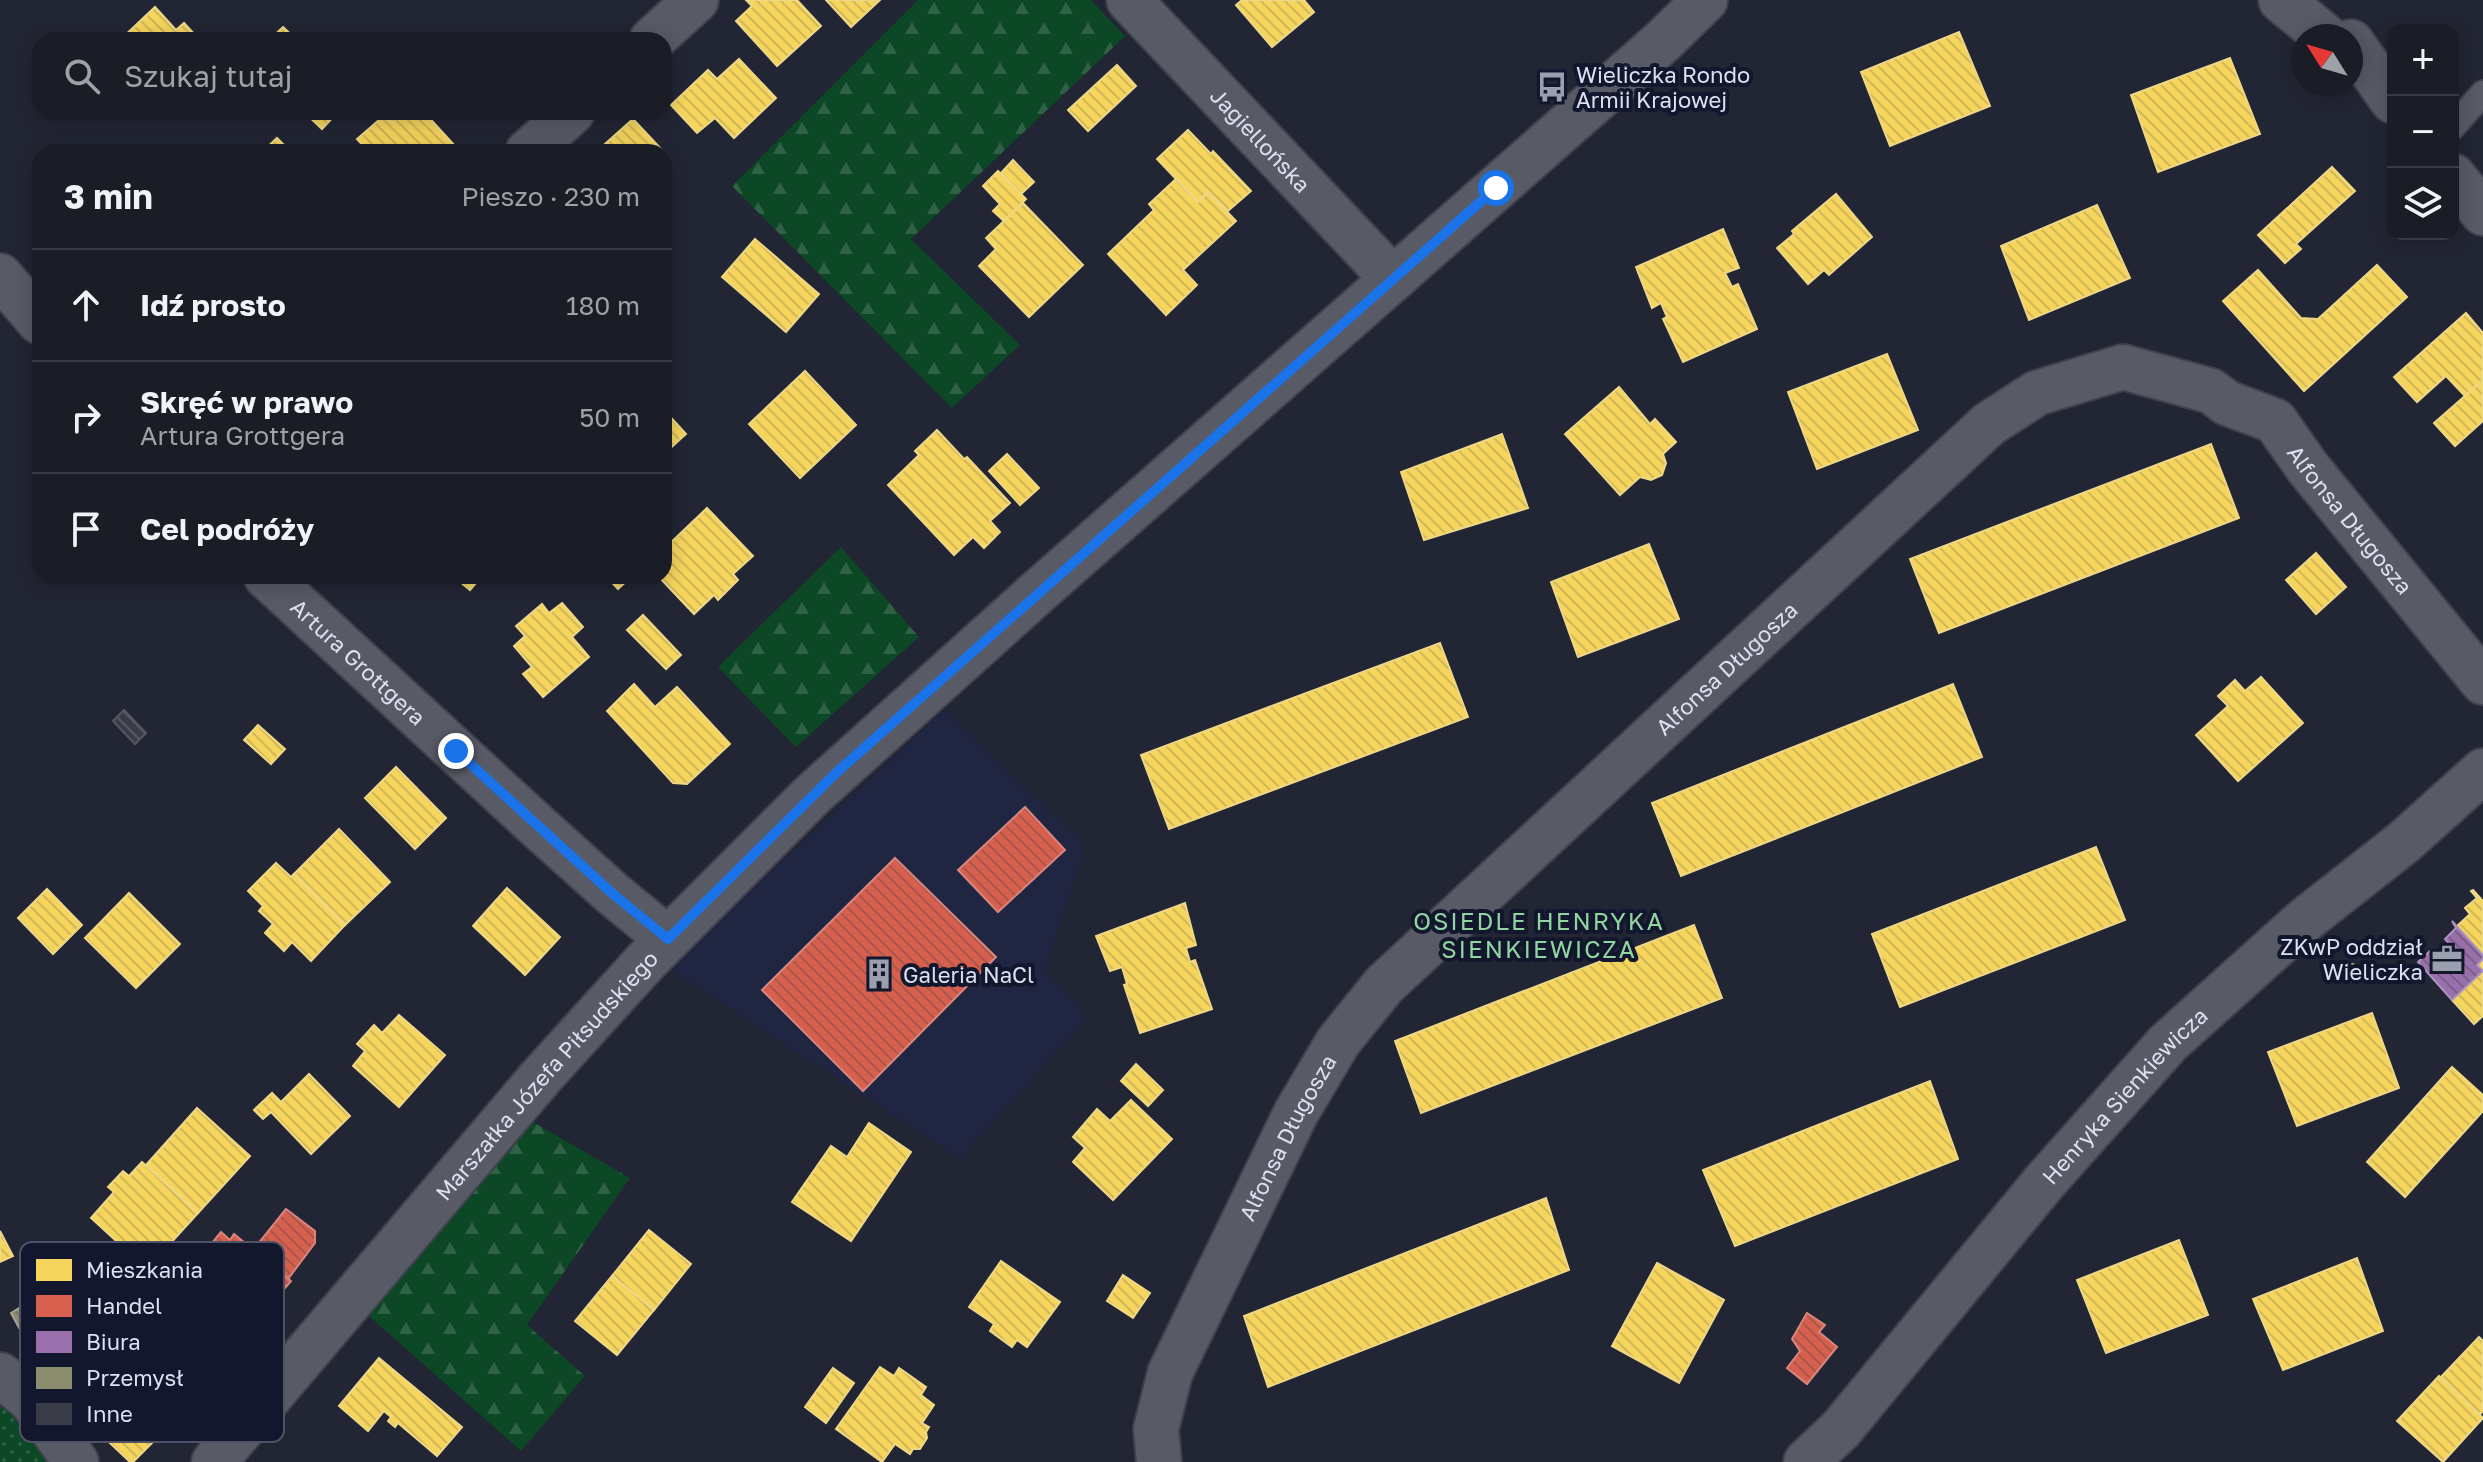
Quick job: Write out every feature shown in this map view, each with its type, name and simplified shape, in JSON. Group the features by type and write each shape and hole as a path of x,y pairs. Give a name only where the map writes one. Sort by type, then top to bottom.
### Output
{"street":[{"path":"661,32 696,0"},
{"name":"Jagiellońska","path":"1129,0 1393,279"},
{"path":"2281,0 2310,24"},
{"path":"2316,0 2339,24"},
{"name":"Marszałka Józefa Piłsudskiego","path":"284,1380 540,1078 668,939 836,773 1704,4"},
{"path":"2363,62 2374,80"},
{"path":"537,144 563,120"},
{"path":"2459,183 2483,213"},
{"path":"0,276 32,313"},
{"name":"Alfonsa Długosza","path":"1159,1462 1156,1429 1176,1360 1296,1113 1338,1042 1384,985 1989,424 2037,393 2123,367 2211,391 2227,403 2275,421 2308,468 2483,682"},
{"name":"Artura Grottgera","path":"275,584 556,842 668,939"},
{"name":"Henryka Sienkiewicza","path":"1806,1462 1841,1429 2046,1180 2168,1043 2306,919 2404,842 2483,771"},
{"path":"0,1375 20,1391"},
{"path":"61,1442 76,1462"},
{"name":"Marszałka Józefa Piłsudskiego","path":"214,1462 231,1442"}],"lane":[{"path":"2459,120 2483,93"}],"shaded area":[{"path":"945,709 1085,846 1045,971 1088,1017 960,1159 668,968"}],"green space":[{"path":"918,0 1091,0 1125,36 911,239 1020,345 952,408 732,186"},
{"path":"841,547 919,637 796,747 718,667"},
{"path":"531,1121 630,1178 527,1325 585,1376 521,1451 369,1316"},
{"path":"0,1405 20,1417 20,1442 36,1442 49,1462 0,1462"}],"building: Mieszkania":[{"path":"746,0 797,0 821,26 777,66 736,21 752,6"},
{"path":"826,0 880,0 851,27"},
{"path":"1242,0 1304,0 1314,12 1272,47 1236,5"},
{"path":"155,7 176,30 184,23 192,32 128,32"},
{"path":"1959,32 1990,106 1890,146 1861,72"},
{"path":"2230,58 2260,134 2158,172 2131,95"},
{"path":"739,59 776,98 734,138 715,118 697,133 672,104 708,70 717,79"},
{"path":"1117,65 1136,86 1088,131 1068,110"},
{"path":"312,120 330,120 322,129"},
{"path":"379,120 431,120 453,144 362,144 357,139"},
{"path":"634,120 656,144 605,144"},
{"path":"1188,130 1251,191 1228,211 1208,192 1198,202 1157,159"},
{"path":"1013,160 1034,182 1021,194 1001,173"},
{"path":"2332,167 2355,191 2296,244 2301,249 2285,263 2258,235"},
{"path":"998,171 1026,199 1004,221 993,211 1000,204 983,186"},
{"path":"1176,179 1198,202 1208,192 1236,221 1183,270 1197,285 1166,315 1108,254 1154,210 1149,204"},
{"path":"1836,194 1872,237 1829,275 1824,270 1808,284 1777,248 1794,234 1792,231"},
{"path":"1023,203 1083,265 1029,317 979,266 996,249 986,238"},
{"path":"2097,205 2130,278 2029,320 2001,246"},
{"path":"1723,229 1739,268 1725,273 1732,287 1738,284 1757,329 1683,362 1663,319 1667,317 1661,303 1652,308 1636,267"},
{"path":"755,239 819,294 786,332 722,277"},
{"path":"2377,265 2407,297 2304,391 2223,301 2258,270 2301,318 2318,319"},
{"path":"2466,313 2483,333 2483,380 2465,396 2446,376 2417,402 2394,377"},
{"path":"1887,354 1918,430 1817,469 1788,392"},
{"path":"805,371 856,425 800,478 749,424"},
{"path":"2483,380 2483,421 2455,446 2434,423"},
{"path":"1619,387 1650,424 1655,419 1676,442 1663,454 1666,463 1662,475 1651,480 1640,477 1620,495 1565,434"},
{"path":"672,419 686,434 672,447"},
{"path":"937,430 1010,503 990,521 1000,532 984,548 973,537 954,555 888,485 919,455 915,451"},
{"path":"1502,434 1528,508 1424,540 1401,472"},
{"path":"2211,444 2239,518 1939,633 1910,559"},
{"path":"1007,454 1039,488 1020,505 989,471"},
{"path":"707,508 753,556 733,574 738,580 718,600 714,595 694,614 666,584 672,584 672,541"},
{"path":"1649,544 1679,619 1578,657 1551,582"},
{"path":"2316,553 2346,587 2316,614 2286,580"},
{"path":"562,603 583,627 572,637 589,657 543,697 523,674 532,667 514,646 525,636 516,626 542,604 549,613"},
{"path":"643,615 681,655 666,669 627,630"},
{"path":"1440,643 1468,717 1169,829 1141,755"},
{"path":"2261,677 2303,723 2238,781 2196,735 2228,706 2218,696 2235,680 2245,691"},
{"path":"634,684 655,707 677,687 730,744 687,784 673,783 607,711"},
{"path":"1953,684 1982,757 1681,876 1652,803"},
{"path":"258,725 285,749 271,764 244,740"},
{"path":"396,767 446,818 415,849 365,798"},
{"path":"339,829 390,882 345,925 294,874"},
{"path":"2096,847 2125,920 1900,1007 1872,934"},
{"path":"276,863 291,877 294,874 345,925 311,961 292,942 284,951 265,933 273,924 259,911 263,906 248,891"},
{"path":"507,888 560,937 525,975 473,926"},
{"path":"47,889 82,925 53,954 18,918"},
{"path":"2473,890 2483,901 2483,955 2457,926 2470,914 2465,908 2477,898"},
{"path":"129,893 180,944 136,988 85,938"},
{"path":"1185,903 1196,945 1186,948 1190,962 1195,960 1212,1009 1140,1033 1124,985 1127,984 1122,967 1110,971 1096,936"},
{"path":"1694,925 1722,998 1421,1113 1395,1041"},
{"path":"2347,964 2355,964 2360,973 2358,980 2347,982 2342,977 2342,969"},
{"path":"2483,971 2483,1016 2474,1024 2452,1000"},
{"path":"2372,1013 2399,1088 2297,1126 2268,1052"},
{"path":"399,1015 445,1055 399,1107 353,1066 365,1051 357,1044 374,1025 382,1033"},
{"path":"1136,1064 1163,1090 1148,1106 1121,1081"},
{"path":"2452,1067 2483,1095 2483,1111 2405,1197 2367,1162"},
{"path":"309,1074 350,1116 311,1154 271,1112 263,1119 254,1110 272,1093 281,1102"},
{"path":"1930,1081 1958,1159 1735,1246 1703,1170"},
{"path":"1131,1100 1172,1139 1113,1200 1073,1162 1085,1148 1073,1137 1097,1109 1110,1121"},
{"path":"197,1108 250,1156 198,1213 146,1165"},
{"path":"869,1123 911,1152 851,1241 792,1202 831,1146 847,1157"},
{"path":"142,1162 198,1213 172,1242 117,1242 91,1218 114,1192 108,1187 123,1171 129,1176"},
{"path":"1546,1198 1569,1270 1268,1387 1244,1316"},
{"path":"649,1230 691,1264 654,1310 612,1276"},
{"path":"0,1231 13,1256 0,1262"},
{"path":"2179,1240 2208,1315 2106,1353 2077,1280"},
{"path":"2357,1258 2383,1331 2283,1370 2253,1299"},
{"path":"1001,1261 1060,1302 1027,1347 1017,1340 1012,1347 990,1331 994,1324 969,1307"},
{"path":"1657,1263 1724,1300 1679,1383 1612,1346"},
{"path":"1123,1275 1150,1293 1133,1318 1107,1301"},
{"path":"612,1276 654,1310 617,1355 575,1321"},
{"path":"2479,1337 2483,1341 2483,1411 2479,1415 2440,1378"},
{"path":"379,1358 462,1427 437,1456 398,1423 395,1427 384,1411 368,1431 339,1406"},
{"path":"880,1367 894,1376 899,1368 926,1387 921,1395 934,1405 922,1423 929,1427 920,1449 913,1449 910,1454 895,1444 882,1462 836,1429"},
{"path":"833,1368 854,1383 826,1423 805,1407"},
{"path":"2439,1376 2483,1418 2443,1462 2397,1421"},
{"path":"109,1442 153,1442 133,1462"}],"building: Handel":[{"path":"1025,807 1065,850 998,912 958,870"},
{"name":"Galeria NaCl","path":"895,858 996,957 863,1091 762,990"},
{"path":"286,1209 315,1231 315,1243 288,1279 284,1276 284,1242 259,1242"},
{"path":"221,1232 230,1240 234,1234 244,1242 213,1242"},
{"path":"284,1275 291,1281 284,1289"},
{"path":"1807,1313 1825,1325 1819,1332 1837,1347 1807,1384 1787,1368 1800,1351 1792,1339"}],"building: Biura":[{"path":"2452,921 2483,955 2477,965 2483,971 2452,1000 2418,962 2431,950 2436,957 2450,945 2445,939 2456,928"}],"building: Przemysł":[{"path":"20,1308 20,1330 11,1313"}],"building: Inne":[{"path":"124,710 146,733 135,744 113,721"}],"place":[{"name":"Wieliczka Rondo Armii Krajowej","path":"1552,87"},
{"name":"ZKwP oddział Wieliczka","path":"2447,959"},
{"name":"Galeria NaCl","path":"879,974"}],"district":[{"name":"OSIEDLE HENRYKA SIENKIEWICZA","path":"1539,934"}],"route":[{"path":"456,751 613,894 668,939 836,773 1496,188"}]}
